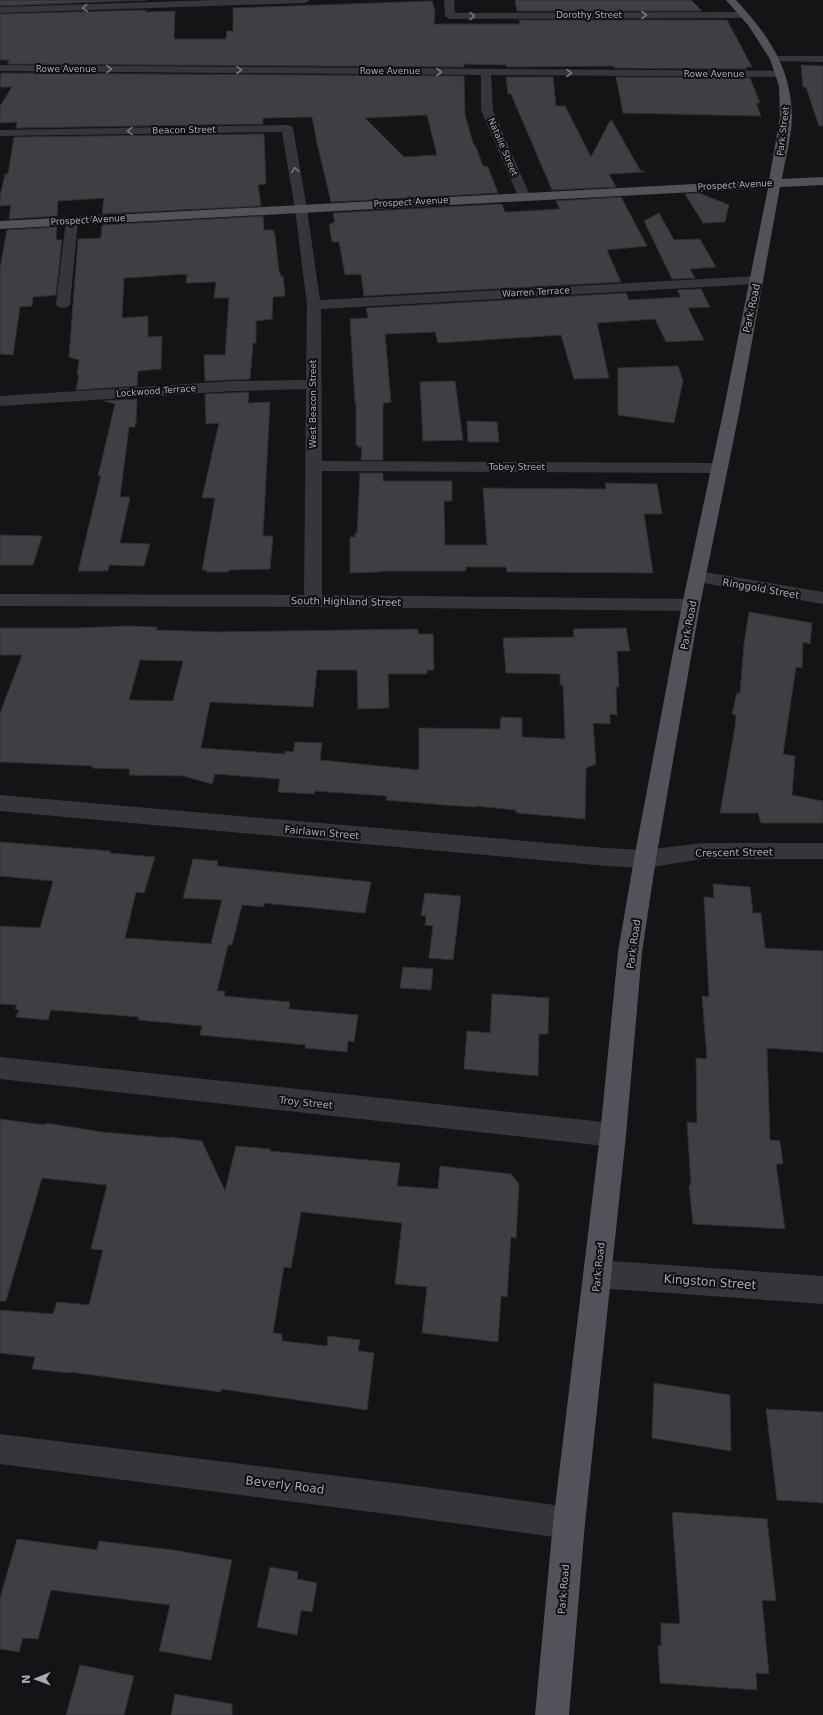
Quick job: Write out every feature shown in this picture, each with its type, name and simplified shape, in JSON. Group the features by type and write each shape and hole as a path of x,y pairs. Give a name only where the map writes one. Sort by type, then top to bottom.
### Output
{"main road":[{"name":"Park Street","path":"731,0 746,15 758,32 775,59 781,74 785,95 786,117 775,183"},
{"name":"Prospect Avenue","path":"0,225 823,181"},
{"name":"Park Road","path":"552,1715 570,1523 613,1135 630,952 645,859 691,605 720,468 775,183"}],"street":[{"path":"0,10 306,0"},
{"name":"Dorothy Street","path":"449,0 450,16 746,15"},
{"path":"775,59 823,60"},
{"name":"Rowe Avenue","path":"0,68 781,74"},
{"name":"Natalie Street","path":"486,72 487,110 524,196"},
{"name":"Beacon Street","path":"0,133 288,128 301,208"},
{"name":"West Beacon Street","path":"301,208 314,305 313,601"},
{"path":"63,304 72,221"},
{"name":"Warren Terrace","path":"314,305 757,280"},
{"name":"Lockwood Terrace","path":"0,401 234,386 313,384"},
{"name":"Tobey Street","path":"313,466 720,468"},
{"name":"Ringgold Street","path":"698,577 823,598"},
{"name":"South Highland Street","path":"0,600 313,601 691,605"},
{"name":"Fairlawn Street","path":"0,803 594,856 645,859"},
{"name":"Crescent Street","path":"645,859 703,851 823,851"},
{"name":"Troy Street","path":"0,1068 613,1135"},
{"name":"Kingston Street","path":"597,1274 823,1290"},
{"name":"Beverly Road","path":"0,1449 410,1501 570,1523"}],"building":[{"path":"0,0 147,0 0,6"},
{"path":"516,0 691,0 702,11 517,11"},
{"path":"432,1 435,12 434,24 520,24 519,20 727,20 752,67 746,67 747,69 614,68 613,66 506,67 506,65 464,64 464,67 7,64 10,60 0,60 0,14 145,10 146,12 175,11 174,39 226,39 227,31 233,31 233,8"},
{"path":"801,65 823,66 823,126 819,126 806,87 803,87"},
{"path":"1,73 464,76 465,115 473,143 483,166 488,167 498,193 331,202 312,117 263,118 263,124 16,128 17,122 0,123 0,106 12,87 0,87","holes":["427,115 437,155 404,157 365,118"]},
{"path":"506,77 553,77 556,106 565,106 591,157 611,119 640,170 645,172 609,174 616,187 552,190 511,94 508,94"},
{"path":"616,77 750,78 760,103 756,103 761,116 623,113"},
{"path":"264,134 266,184 258,185 261,206 102,214 104,198 58,201 57,216 9,219 11,205 0,206 0,196 5,174 8,174 14,137"},
{"path":"699,193 729,205 725,222 703,223 685,194"},
{"path":"621,197 647,246 607,250 621,282 364,296 361,274 345,275 339,242 332,242 329,225 335,222 333,213 502,204 505,212 509,212 560,209 556,201"},
{"path":"659,213 674,240 700,239 716,267 690,269 695,278 672,279 644,221"},
{"path":"263,216 264,230 273,230 275,235 279,271 281,276 283,276 285,296 273,297 272,319 256,321 256,343 253,343 250,379 205,381 204,355 225,355 229,298 214,298 216,282 186,283 187,274 124,278 122,318 148,316 148,337 162,336 161,369 138,371 137,386 76,390 79,375 77,375 79,360 69,357 78,239 101,238 102,225"},
{"path":"57,227 56,240 62,240 56,295 33,297 32,306 20,307 13,355 0,354 0,268 7,230"},
{"path":"701,289 710,307 688,308 704,340 666,342 655,319 597,323 609,378 574,379 561,335 438,343 435,332 385,334 391,402 383,403 383,460 361,460 362,447 358,447 358,445 356,445 356,403 350,319 368,318 366,308 626,293 629,300 681,297 677,290"},
{"path":"678,366 683,381 674,423 618,415 618,368"},
{"path":"455,381 463,440 423,441 420,382"},
{"path":"249,392 248,403 270,402 263,536 273,536 270,569 206,572 206,570 202,570 215,498 202,498 219,423 206,424 205,394"},
{"path":"137,399 136,423 135,427 129,427 120,497 130,497 120,543 150,544 144,566 109,565 108,571 78,571 101,475 98,476 115,404 104,401"},
{"path":"467,421 497,422 499,442 468,442"},
{"path":"360,473 383,473 383,481 452,481 452,501 444,501 445,545 487,545 483,488 606,489 605,483 657,484 662,514 644,514 653,573 507,572 506,567 466,567 466,571 380,571 350,573 350,537 355,537 355,533 357,533"},
{"path":"0,535 42,536 33,565 0,565"},
{"path":"749,612 812,623 810,644 803,642 802,668 796,667 783,754 795,756 792,795 823,801 823,823 761,823 758,813 720,813 735,727 736,715 732,714 737,693 740,693 744,644"},
{"path":"128,626 157,627 156,630 216,632 418,629 418,634 433,634 434,670 427,670 427,674 388,674 389,708 358,709 357,670 317,670 313,707 210,702 201,748 285,754 285,751 293,752 295,742 322,743 320,760 419,770 419,728 500,729 501,717 522,718 522,737 565,739 563,685 560,685 560,674 506,673 503,638 574,637 573,629 626,628 630,651 617,651 619,687 616,687 617,715 610,714 610,724 593,723 596,764 586,768 585,819 517,813 515,810 475,806 386,800 387,796 315,791 314,794 278,792 280,779 215,774 212,784 180,775 129,775 130,769 0,762 0,713 22,655 0,655 0,628","holes":["140,660 183,661 173,701 129,700"]},
{"path":"0,842 110,851 110,853 155,857 144,893 136,892 125,938 214,944 211,943 222,900 183,898 193,859 218,861 217,866 371,882 365,913 264,903 264,907 242,905 232,945 228,945 217,991 225,991 224,996 290,1002 289,1009 358,1015 354,1042 348,1041 347,1052 305,1048 306,1045 200,1035 202,1026 138,1020 139,1017 51,1010 48,1020 16,1017 19,1010 15,1009 17,1005 0,1004 0,926 40,928 53,881 0,876"},
{"path":"713,884 750,887 753,913 761,913 765,948 823,951 823,1052 767,1048 770,1140 780,1141 783,1164 776,1164 785,1229 693,1224 689,1185 691,1185 687,1122 697,1123 696,1058 707,1059 702,996 709,997 704,897 714,898"},
{"path":"425,893 461,896 453,960 429,958 433,926 425,925 426,916 421,915"},
{"path":"403,967 433,969 431,990 400,988"},
{"path":"492,994 549,998 548,1034 539,1034 538,1076 464,1069 467,1031 490,1033"},
{"path":"0,1119 45,1125 45,1123 102,1132 202,1141 225,1191 236,1146 270,1149 270,1151 400,1163 397,1186 438,1189 440,1166 511,1174 519,1184 516,1238 511,1237 507,1297 501,1296 498,1342 422,1333 427,1287 395,1284 402,1223 301,1212 291,1268 284,1267 273,1333 282,1334 282,1341 327,1346 328,1336 360,1340 358,1351 374,1353 367,1410 221,1389 221,1392 70,1372 32,1369 35,1357 0,1353 0,1310 53,1314 57,1302 89,1305 103,1250 91,1249 107,1185 42,1178 6,1301 0,1301"},
{"path":"654,1383 730,1395 731,1451 652,1438"},
{"path":"766,1409 823,1412 823,1503 777,1500"},
{"path":"672,1512 767,1519 776,1601 762,1600 769,1674 756,1673 757,1690 660,1683 658,1646 661,1646 661,1623 680,1624"},
{"path":"17,1539 97,1550 99,1541 173,1550 232,1560 211,1660 159,1651 170,1605 51,1590 38,1639 23,1638 19,1652 0,1649 0,1598"},
{"path":"270,1567 298,1572 297,1579 317,1583 312,1612 301,1610 297,1635 257,1627"},
{"path":"80,1665 134,1676 124,1715 66,1715"},
{"path":"175,1694 232,1704 232,1715 171,1715"}]}
